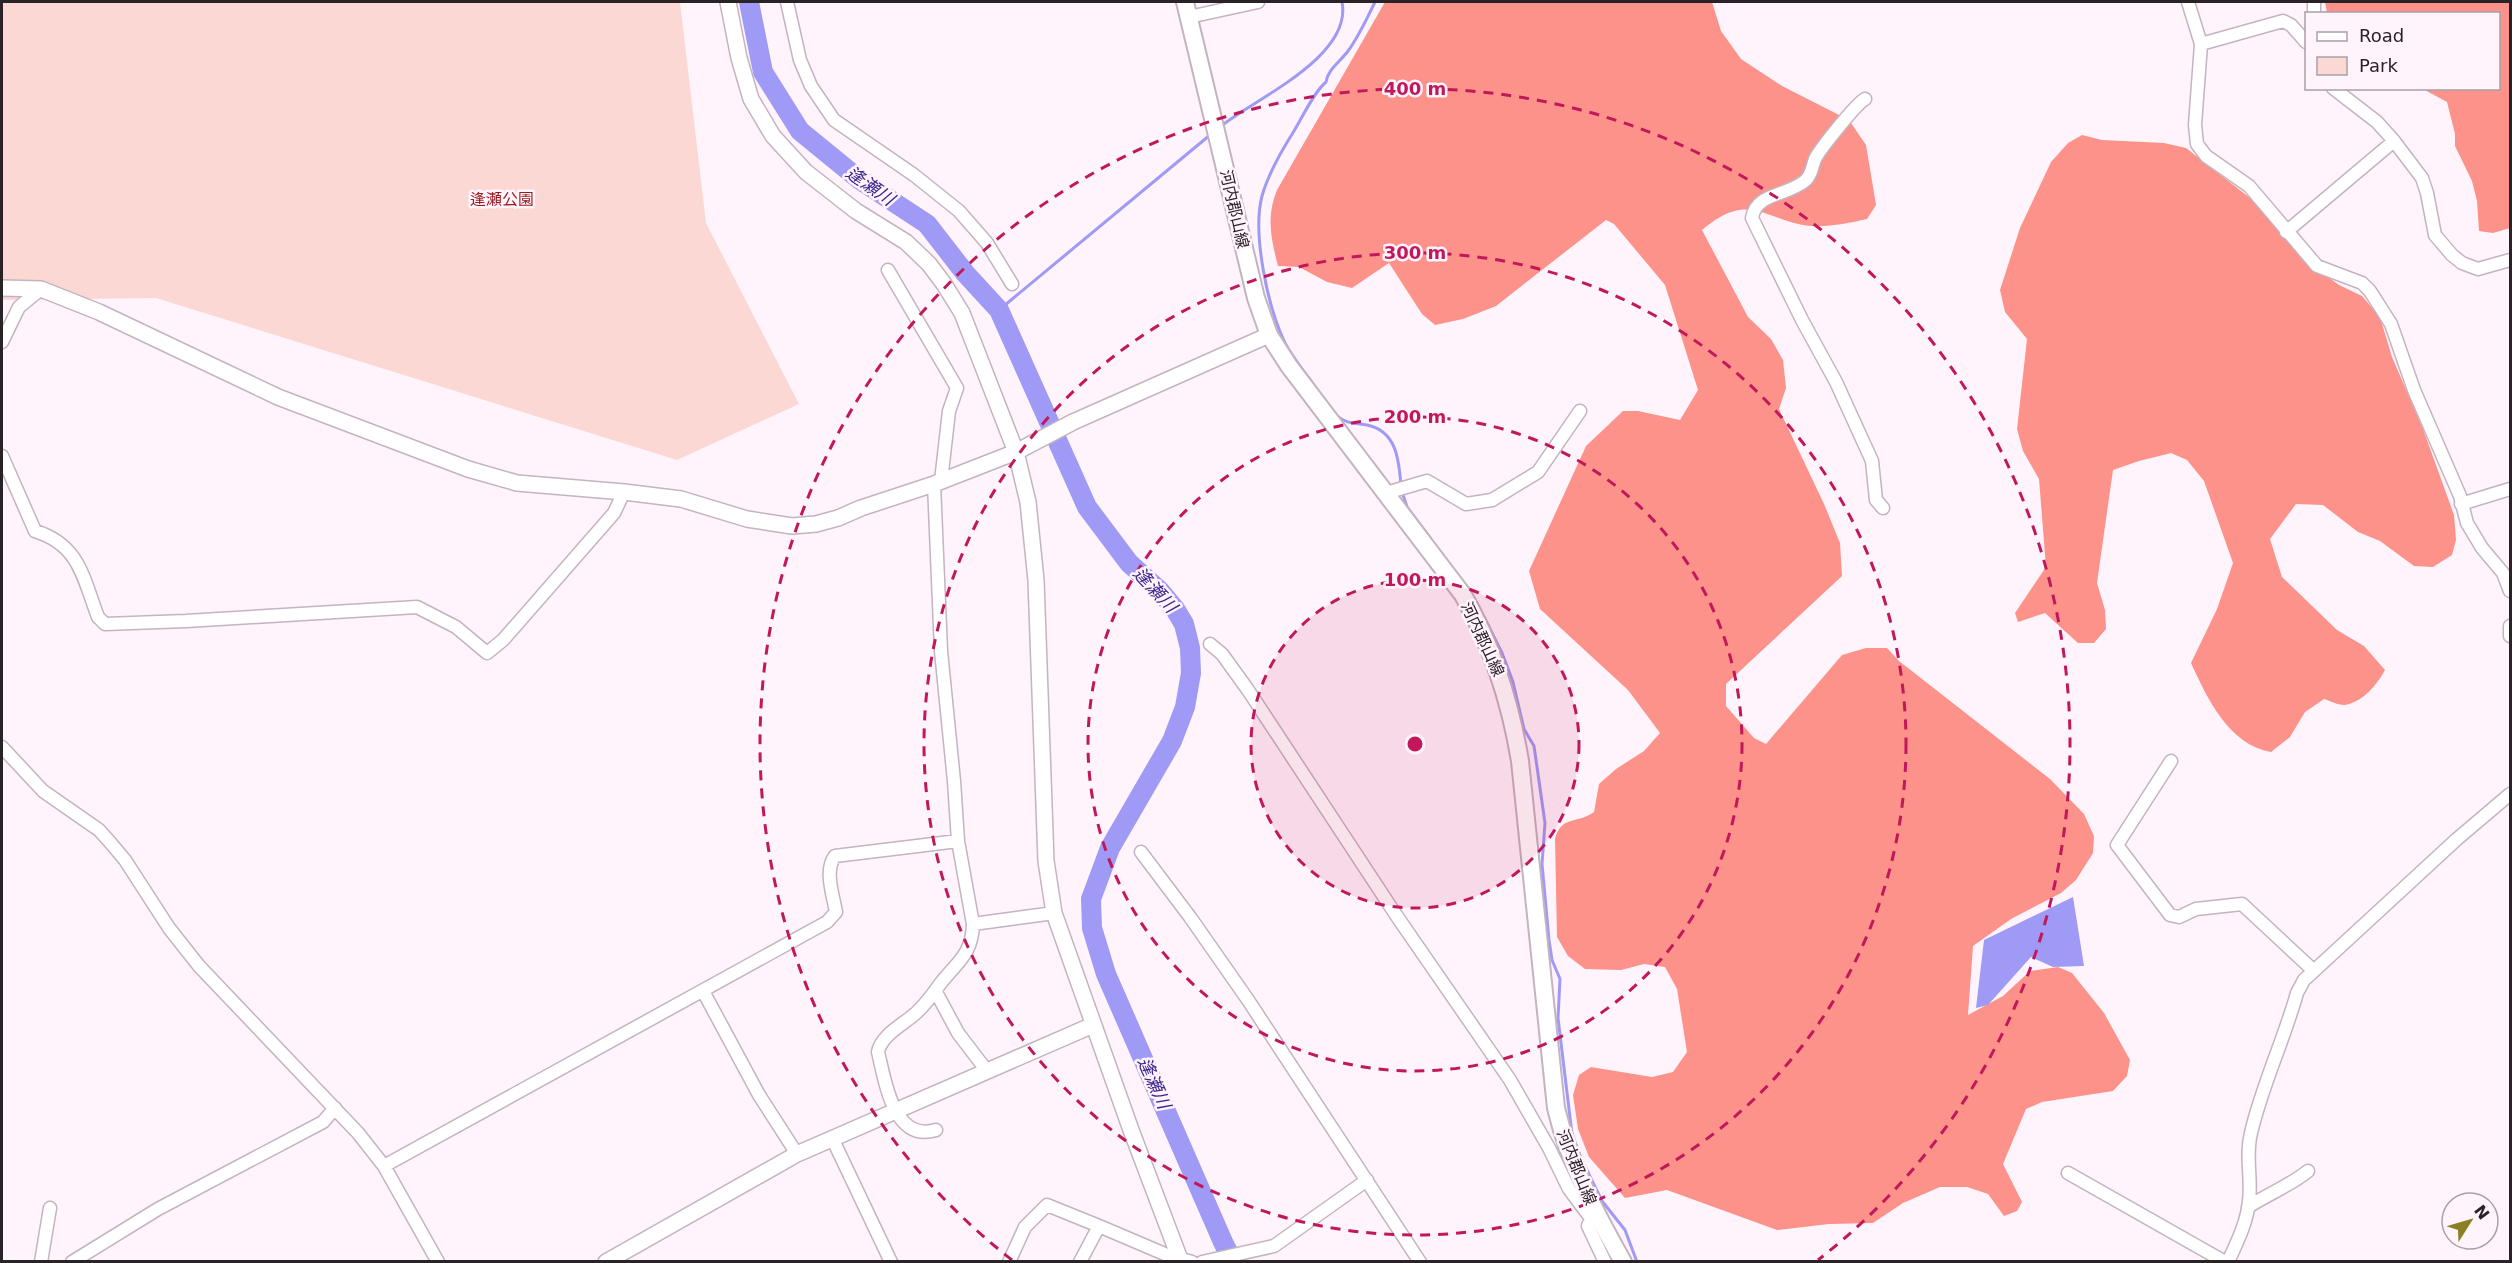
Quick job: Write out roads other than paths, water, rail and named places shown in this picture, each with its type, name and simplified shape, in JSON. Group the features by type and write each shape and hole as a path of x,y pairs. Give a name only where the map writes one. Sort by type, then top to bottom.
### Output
{"main road":[{"name":"河内郡山線","path":"1187,9 1256,298 1269,334 1289,366 1462,595 1493,655 1508,698 1520,761 1556,1108 1564,1142 1593,1214 1623,1262"}],"street":[{"path":"728,2 738,58 751,99 773,136 806,172 856,211 906,243 928,264 944,284 962,314 1019,450 1028,502 1036,580 1046,861 1054,913 1093,1024 1185,1261"},
{"path":"787,2 800,60 811,86 834,120 914,175 959,211 987,243 1012,284"},
{"path":"1187,9 1258,2"},
{"path":"2188,2 2201,44 2195,125 2197,144 2206,156 2249,186 2317,266 2362,283 2382,309 2391,324 2414,390 2460,496 2471,532 2503,573 2511,591"},
{"path":"2201,44 2283,21 2291,25 2305,40"},
{"path":"2336,90 2376,122 2394,141 2424,182 2434,235 2452,255 2462,263 2478,269 2511,260"},
{"path":"1865,99 1815,160 1808,179 1798,186 1759,203 1753,209 1752,218 1802,320 1836,382 1872,461 1876,500 1883,508"},
{"path":"2286,232 2394,141"},
{"path":"888,270 957,388 949,411 938,482 940,651 958,841 973,924 973,936 967,952 936,992 918,1012 879,1046 878,1052 888,1093 899,1118 919,1130 927,1132 936,1130"},
{"path":"2,288 41,289 99,312 278,397 468,469 517,483 681,499 747,519 792,526 816,524 838,518 1019,450 1073,422 1269,334"},
{"path":"2,342 19,308 41,289"},
{"path":"1386,493 1427,481 1466,504 1492,500 1538,472 1580,411"},
{"path":"2,456 35,531 50,536 70,550 78,563 98,617 105,624 417,607 456,627 488,653 503,640 614,513 624,492"},
{"path":"2461,504 2511,489"},
{"path":"2511,626 2511,636"},
{"path":"1210,644 1222,654 1248,690 1390,905 1510,1080 1549,1148 1569,1190 1593,1214 1588,1226 1605,1262"},
{"path":"2,747 43,791 99,830 117,849 170,928 194,959 358,1133 384,1166 438,1262"},
{"path":"2171,761 2117,844 2170,915 2179,916 2196,909 2242,904 2314,971"},
{"path":"2068,1173 2227,1262 2242,1232 2248,1207 2250,1185 2247,1161 2251,1131 2304,980 2457,838 2508,800"},
{"path":"384,1166 833,917 836,912 830,873 835,856 958,841"},
{"path":"1141,852 1190,916 1420,1262"},
{"path":"973,924 1054,913"},
{"path":"703,991 759,1095 797,1154"},
{"path":"936,992 958,1033 987,1071"},
{"path":"606,1262 797,1154 1093,1024"},
{"path":"72,1262 158,1209 323,1122 335,1108"},
{"path":"833,1140 891,1262"},
{"path":"2248,1207 2298,1179 2308,1170"},
{"path":"1202,1262 1274,1246 1367,1180"},
{"path":"1009,1262 1025,1227 1047,1205 1185,1261"},
{"path":"41,1262 50,1208"},
{"path":"1080,1262 1100,1226"}],"waterway":[{"name":"逢瀬川","path":"749,2 763,72 800,131 860,180 927,224 965,273 999,310 1087,507 1129,563 1160,591 1184,624 1190,648 1191,673 1185,707 1172,741 1110,848 1091,899 1092,928 1106,974 1233,1262"},
{"path":"1220,127 1298,75 1317,58 1332,41 1341,22 1342,2"},
{"path":"1316,388 1288,349 1273,311 1260,250 1259,212 1262,196 1280,154 1313,98 1326,82 1329,73 1356,39 1375,2"},
{"path":"999,310 1210,135"},
{"path":"1336,415 1347,422 1377,428 1385,434 1397,457 1401,486"},
{"path":"1402,492 1407,507 1430,538"},
{"path":"1484,617 1502,653 1513,682 1524,729 1534,746 1545,823 1542,864 1549,940 1552,960 1560,979 1558,1018 1572,1134 1602,1201 1625,1230 1637,1262"}],"park label":[{"name":"逢瀬公園","path":"502,199"}]}
